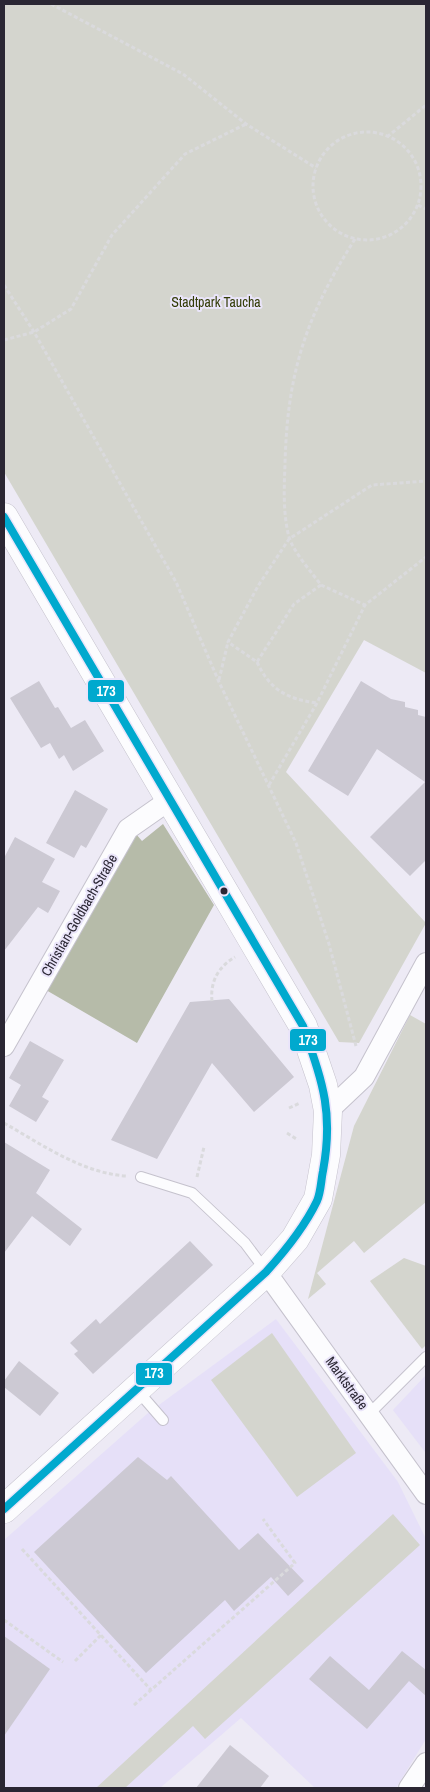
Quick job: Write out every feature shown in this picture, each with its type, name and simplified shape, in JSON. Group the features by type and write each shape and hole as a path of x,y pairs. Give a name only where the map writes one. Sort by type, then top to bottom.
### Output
{"street":[{"path":"4,517 303,1026 323,1085 328,1111 326,1155 318,1199 295,1239 266,1272 4,1509"},
{"name":"Christian-Goldbach-Straße","path":"6,1038 128,829 171,799"},
{"path":"328,1111 364,1077 426,963"},
{"name":"Marktstraße","path":"266,1272 425,1490"},
{"path":"409,1788 426,1763"}],"lane":[{"path":"141,1177 192,1192 245,1243 266,1272"},
{"path":"369,1414 399,1377 426,1357"},
{"path":"136,1390 163,1420"}],"path":[{"path":"51,4 183,74 246,124 316,168"},
{"path":"387,137 426,105"},
{"path":"4,340 34,332 71,310 112,235 185,154 246,124"},
{"path":"370,132 387,137 407,150 414,161 421,185 417,205 404,226 393,234 368,240 343,235 332,228 317,206 313,181 316,168 332,145 343,138 370,132"},
{"path":"417,205 426,209"},
{"path":"356,239 330,279 306,331 293,374 286,434 284,498 290,539 321,585 365,605"},
{"path":"4,285 34,332 176,582 219,682 296,843 329,944 356,1046"},
{"path":"219,682 228,642 258,586 290,539 372,485 426,481"},
{"path":"269,785 317,703 365,605 426,557"},
{"path":"257,662 294,604 321,585"},
{"path":"228,642 257,662 263,675 279,692 294,700 317,703"},
{"path":"212,1001 211,987 217,974 224,964 238,956"},
{"path":"289,1108 300,1103"},
{"path":"4,1122 59,1154 99,1170 121,1176 141,1177"},
{"path":"287,1133 298,1140"},
{"path":"196,1180 204,1147"},
{"path":"134,1705 295,1563 263,1519"},
{"path":"22,1549 151,1690"},
{"path":"4,1620 63,1662"},
{"path":"75,1661 101,1635"}],"shaded area":[{"path":"163,824 214,905 137,1043 46,990 136,834 142,841"},
{"path":"276,1319 398,1482 426,1539 426,1739 396,1788 315,1788 241,1718 160,1788 4,1788 4,1540 148,1413"},
{"path":"426,1375 426,1452 425,1452 393,1410"}],"green space":[{"name":"Stadtpark Taucha","path":"4,4 426,4 426,673 364,640 286,772 426,923 359,1043 339,1042 4,472"},
{"path":"410,1015 426,1024 426,1202 364,1253 354,1241 317,1273 326,1284 308,1299 354,1126"},
{"path":"404,1258 426,1266 426,1345 422,1349 370,1281"},
{"path":"272,1333 356,1453 297,1497 211,1380"},
{"path":"393,1514 420,1545 205,1739 193,1726 125,1788 96,1788"}],"building":[{"path":"39,681 55,708 58,707 71,728 85,720 104,751 73,771 64,755 59,759 50,743 41,748 10,698"},
{"path":"361,681 391,699 405,702 405,707 418,710 418,715 426,717 426,860 410,876 370,837 425,782 377,749 348,796 308,771"},
{"path":"75,790 108,809 86,848 81,845 74,858 46,843"},
{"path":"15,837 55,859 42,882 60,891 48,913 38,907 4,951 4,858"},
{"path":"229,999 294,1077 254,1112 212,1063 157,1159 111,1140 190,1002"},
{"path":"30,1041 64,1060 42,1097 49,1101 36,1122 9,1106 21,1085 9,1078"},
{"path":"4,1142 50,1170 36,1193 82,1229 70,1246 32,1216 4,1253"},
{"path":"190,1241 213,1265 93,1374 74,1354 78,1351 70,1343 96,1319 100,1324"},
{"path":"19,1361 59,1393 40,1416 4,1387 4,1381"},
{"path":"138,1457 167,1480 171,1476 239,1550 258,1533 304,1581 288,1596 271,1577 234,1611 225,1600 146,1673 34,1552"},
{"path":"4,1636 50,1669 4,1736"},
{"path":"402,1651 426,1670 426,1696 409,1681 367,1729 309,1679 330,1656 369,1690"},
{"path":"230,1745 269,1776 260,1788 196,1788"}],"transit line":[{"name":"173","path":"4,517 303,1026 321,1080 327,1113 326,1150 318,1197 300,1230 281,1255 266,1272 4,1509"}]}
